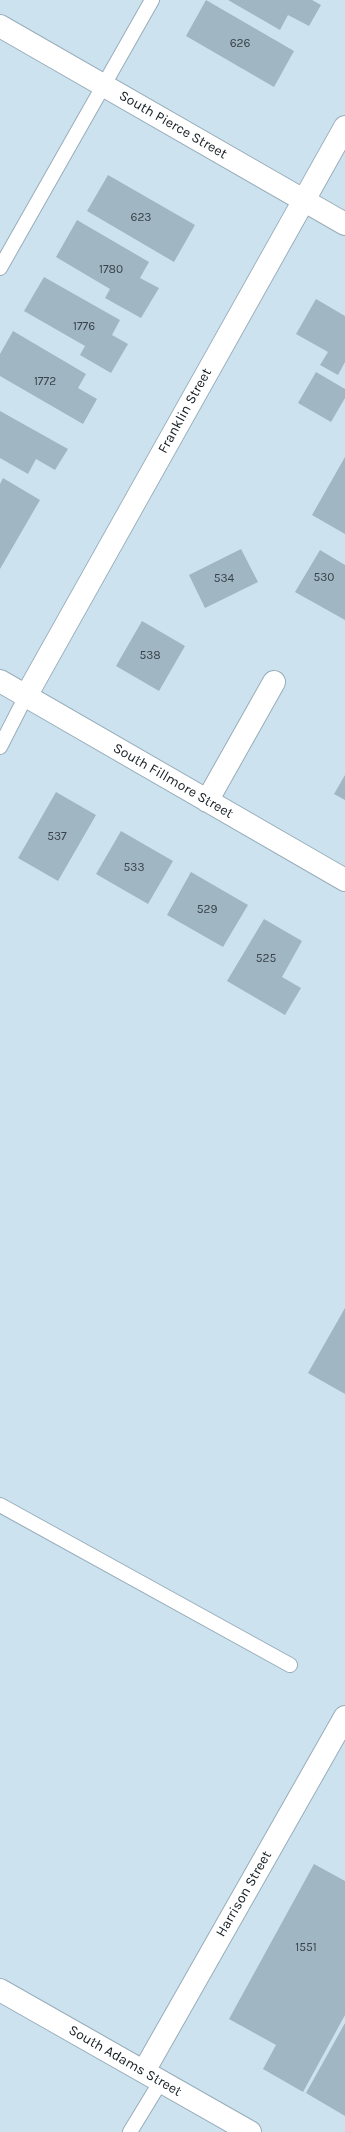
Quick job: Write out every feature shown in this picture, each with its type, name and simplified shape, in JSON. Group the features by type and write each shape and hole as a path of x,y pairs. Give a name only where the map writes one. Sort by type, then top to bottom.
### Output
{"street":[{"name":"South Pierce Street","path":"0,26 345,224"},
{"name":"Franklin Street","path":"26,696 345,127"},
{"name":"South Fillmore Street","path":"0,681 345,880"},
{"path":"208,801 274,682"},
{"name":"Harrison Street","path":"153,2076 345,1717"},
{"name":"South Adams Street","path":"0,1990 250,2132"}],"lane":[{"path":"0,268 152,0"},
{"path":"0,747 26,696"},
{"path":"0,1505 290,1665"},
{"path":"130,2132 153,2076"}],"building":[{"path":"206,0 294,51 274,87 186,36"},
{"path":"228,0 312,0 321,5 309,26 288,15 280,30"},
{"path":"108,175 195,225 174,262 87,211"},
{"path":"77,220 149,262 140,278 159,288 141,318 105,298 110,289 56,257"},
{"path":"44,277 120,320 112,335 128,344 111,373 80,355 85,346 24,311"},
{"path":"316,299 345,316 345,362 338,375 320,365 328,352 296,334"},
{"path":"13,331 86,374 78,388 97,399 83,424 0,376 0,354"},
{"path":"316,372 345,389 345,398 331,422 298,403"},
{"path":"0,411 68,449 55,470 36,459 28,474 0,458"},
{"path":"345,457 345,534 312,515"},
{"path":"3,478 40,500 0,569 0,484"},
{"path":"241,549 258,582 205,608 189,575"},
{"path":"320,550 345,565 345,620 295,592"},
{"path":"142,621 185,646 159,691 116,666"},
{"path":"345,775 345,800 334,794"},
{"path":"56,792 96,815 58,881 18,858"},
{"path":"121,831 173,861 148,904 96,874"},
{"path":"191,872 248,905 223,947 167,915"},
{"path":"264,919 302,941 282,977 301,988 285,1015 227,981"},
{"path":"345,1308 345,1394 308,1373"},
{"path":"314,1864 345,1881 345,2015 303,2092 263,2069 276,2045 229,2019"},
{"path":"345,2023 345,2116 306,2093"}]}
